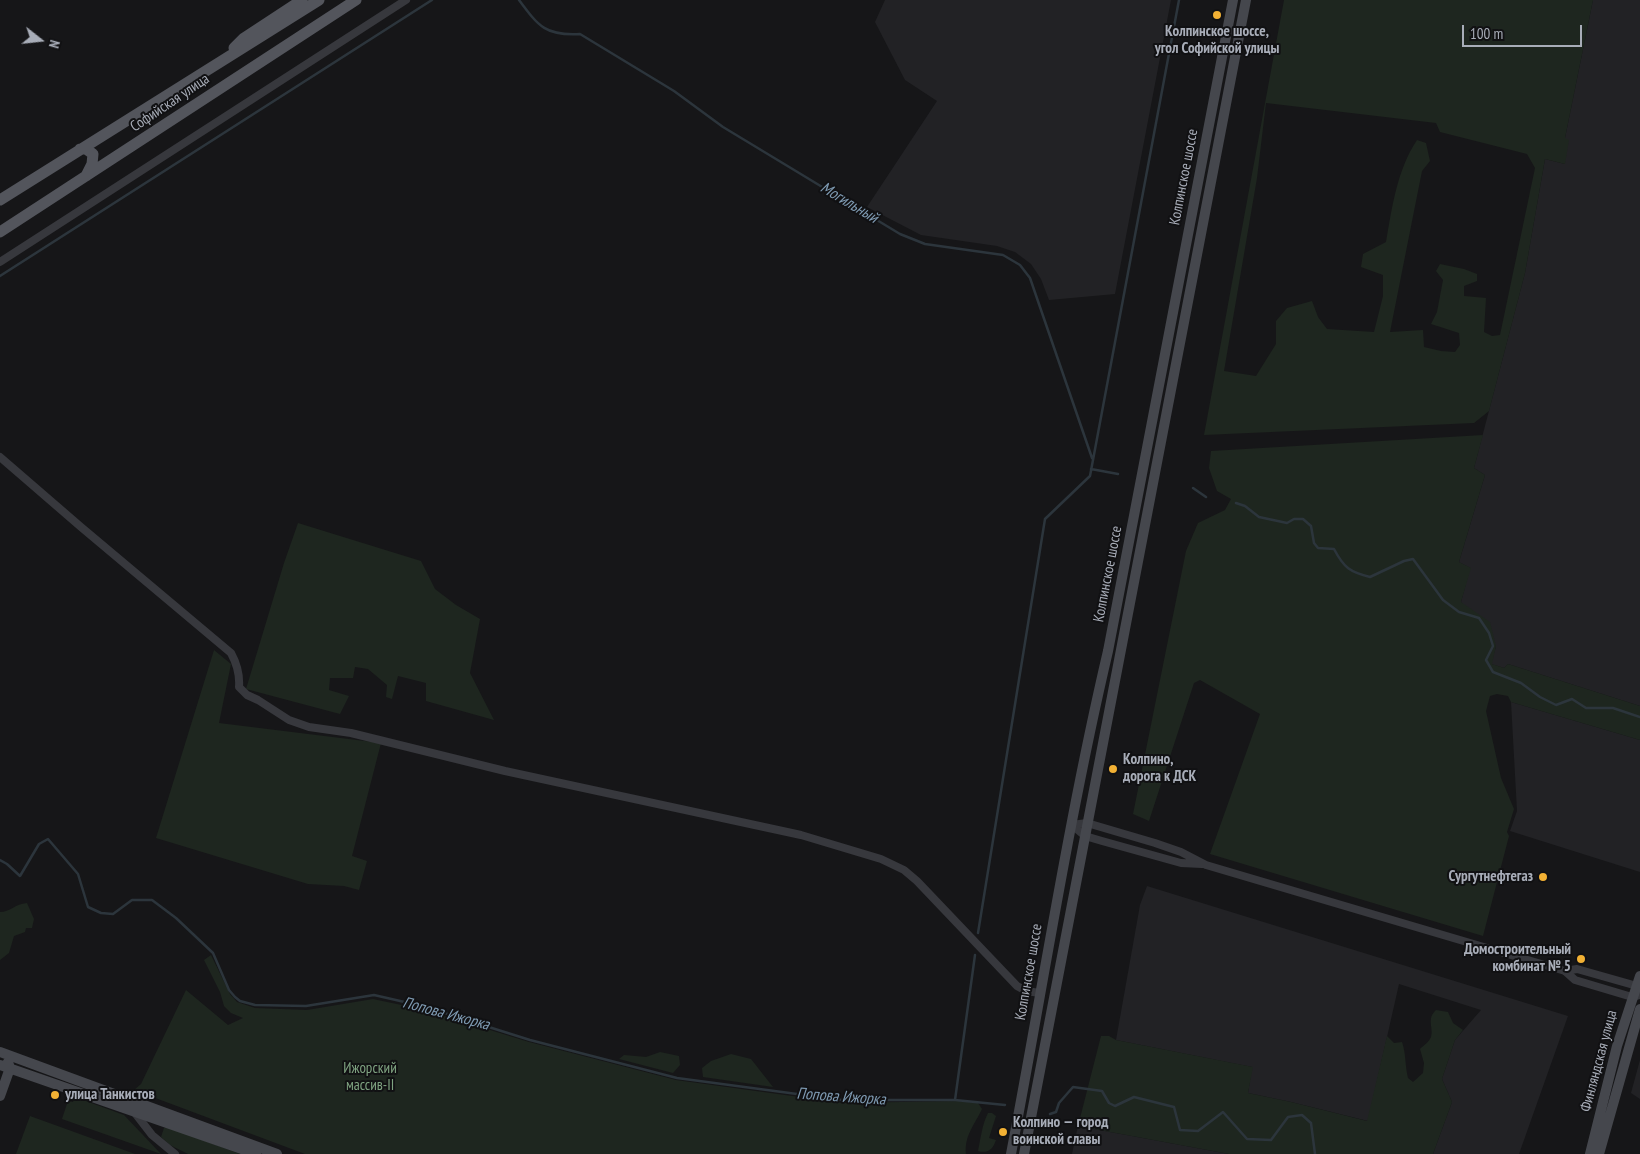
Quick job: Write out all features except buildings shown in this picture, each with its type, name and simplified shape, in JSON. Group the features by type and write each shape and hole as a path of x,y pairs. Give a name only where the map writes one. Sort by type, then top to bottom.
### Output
{"main road":[{"path":"215,67 244,38 302,0"},
{"name":"Софийская улица","path":"0,200 215,67 319,0"},
{"name":"Софийская улица","path":"0,232 356,0"},
{"name":"Колпинское шоссе","path":"1011,1154 1072,825 1108,651 1233,0"},
{"name":"Колпинское шоссе","path":"1024,1154 1246,0"},
{"path":"80,149 86,149 93,154 92,164 85,178"},
{"name":"Финляндская улица","path":"1590,1154 1613,1064 1638,989"},
{"name":"Финляндская улица","path":"1599,1154 1640,1009"},
{"path":"0,1096 5,1066 2,1055"},
{"path":"2,1055 276,1154"},
{"path":"5,1066 256,1154"}],"street":[{"path":"0,262 406,0"},
{"path":"0,457 80,527 231,653 237,663 240,677 238,687 247,695 289,720 309,727 351,733 505,771 801,835 881,859 904,870 917,881 1017,986 1026,991 1040,993"},
{"path":"1072,825 1087,823 1155,843 1181,852 1206,865 1565,971 1575,980 1638,989"},
{"path":"1072,825 1084,836 1181,863 1206,865"},
{"path":"1565,971 1577,969 1638,989"},
{"path":"135,1113 152,1136 175,1154"}],"shaded area":[{"path":"885,0 1171,0 1115,294 1049,300 1041,279 1031,264 1015,252 997,246 921,235 867,207 937,101 905,80 875,22"},
{"path":"1593,0 1640,0 1640,706 1508,664 1504,668 1491,664 1496,646 1461,602 1470,568 1459,562 1485,475 1474,468 1525,273 1545,159 1565,164 1565,138"},
{"path":"1511,702 1640,740 1640,872 1510,831 1517,811"},
{"path":"1147,886 1568,1016 1519,1154 1433,1154 1452,1102 1442,1079 1455,1040 1481,1010 1399,984 1368,1121 1248,1093 1252,1067 1116,1040 1140,905"},
{"path":"1640,1060 1640,1099 1631,1093"},
{"path":"1078,1126 1229,1154 1072,1154"}],"green space":[{"path":"1284,0 1593,0 1565,138 1569,140 1565,164 1545,159 1525,273 1489,411 1474,423 1204,435","holes":["1266,103 1436,123 1440,132 1527,154 1535,168 1500,335 1492,336 1484,332 1486,298 1464,296 1464,286 1477,281 1477,274 1440,264 1436,271 1443,280 1437,312 1431,324 1459,333 1460,345 1455,352 1424,347 1423,330 1390,332 1422,171 1430,161 1426,143 1417,140 1400,176 1386,242 1363,254 1361,267 1383,275 1383,296 1374,332 1327,329 1318,317 1312,301 1287,308 1276,321 1276,344 1256,376 1224,371 1257,178"]},
{"path":"1483,435 1474,468 1485,475 1459,562 1471,568 1461,602 1490,622 1496,646 1492,664 1504,668 1508,664 1640,706 1640,740 1511,702 1508,696 1497,694 1490,696 1486,711 1501,778 1514,809 1507,832 1509,836 1483,936 1210,854 1260,714 1200,680 1194,683 1149,821 1133,814 1186,551 1198,523 1225,510 1231,499 1217,491 1209,468 1211,451"},
{"path":"298,523 421,561 435,589 456,605 480,619 470,673 494,720 426,701 426,683 398,676 392,699 386,697 387,685 368,669 355,667 353,678 330,678 329,690 349,696 340,714 246,689"},
{"path":"214,650 231,664 219,723 381,743 352,856 367,861 359,890 344,886 308,884 156,838"},
{"path":"27,903 34,919 32,928 26,928 25,932 14,936 9,953 0,960 0,912"},
{"name":"Ижорский массив-II","path":"211,955 230,994 237,1002 255,1008 307,1010 373,999 425,1010 529,1042 676,1080 843,1103 959,1101 978,1103 982,1109 968,1136 966,1154 305,1154 134,1090 141,1084 186,990 228,1025 243,1018 231,1013 224,1006 220,992 204,960"},
{"path":"1436,1010 1448,1012 1453,1023 1463,1030 1455,1040 1442,1079 1452,1102 1433,1154 1229,1154 1078,1126 1101,1036 1109,1036 1116,1040 1253,1067 1248,1093 1367,1121 1387,1036 1394,1043 1402,1042 1408,1078 1413,1082 1423,1073 1424,1063 1420,1049 1431,1037 1431,1017"},
{"path":"660,1052 679,1056 680,1065 673,1073 619,1059 624,1055 646,1057"},
{"path":"731,1054 751,1059 773,1087 703,1077 702,1068 711,1061"},
{"path":"75,1097 124,1115 161,1154 62,1119 68,1101 73,1102"},
{"path":"988,1113 996,1116 989,1138 996,1140 990,1150 982,1152 978,1151"},
{"path":"30,1116 135,1154 16,1154"},
{"path":"168,1127 240,1154 188,1154 170,1145 161,1137 164,1128"}],"waterway":[{"path":"0,276 432,0"},
{"name":"Могильный","path":"519,0 532,17 544,28 559,33 580,34 674,91 723,127 900,234 925,244 1003,255 1020,265 1030,278 1092,458"},
{"path":"978,933 1045,519 1090,476 1179,0"},
{"path":"1091,469 1118,474"},
{"path":"1193,488 1206,497"},
{"name":"Могильный","path":"1236,503 1245,506 1259,517 1287,523 1294,519 1303,519 1311,526 1314,543 1318,548 1334,549 1348,568 1363,575 1370,577 1404,561 1413,559 1443,600 1459,612 1479,618 1489,633 1493,646 1486,660 1493,672 1521,683 1540,697 1556,705 1572,699 1586,708 1613,708 1640,717"},
{"name":"Попова Ижорка","path":"0,860 20,876 39,844 48,839 78,874 88,907 101,913 113,914 132,900 152,900 176,918 213,953 229,990 235,997 240,1001 255,1005 306,1006 374,995 422,1006 530,1040 677,1078 842,1100 955,1100 1005,1105"},
{"path":"955,1100 975,955"},
{"name":"Попова Ижорка","path":"1050,1114 1056,1112 1059,1103 1073,1087 1102,1091 1109,1103 1115,1106 1134,1097 1174,1107 1180,1130 1198,1131 1223,1112 1247,1139 1271,1140 1288,1117 1302,1115 1311,1123 1315,1154"}],"place":[{"name":"Колпинское шоссе, угол Софийской улицы","path":"1217,15"},
{"name":"Колпино, дорога к ДСК","path":"1113,769"},
{"name":"Сургутнефтегаз","path":"1543,877"},
{"name":"Домостроительный комбинат № 5","path":"1581,959"},
{"name":"улица Танкистов","path":"55,1095"},
{"name":"Колпино — город воинской славы","path":"1003,1132"}]}
